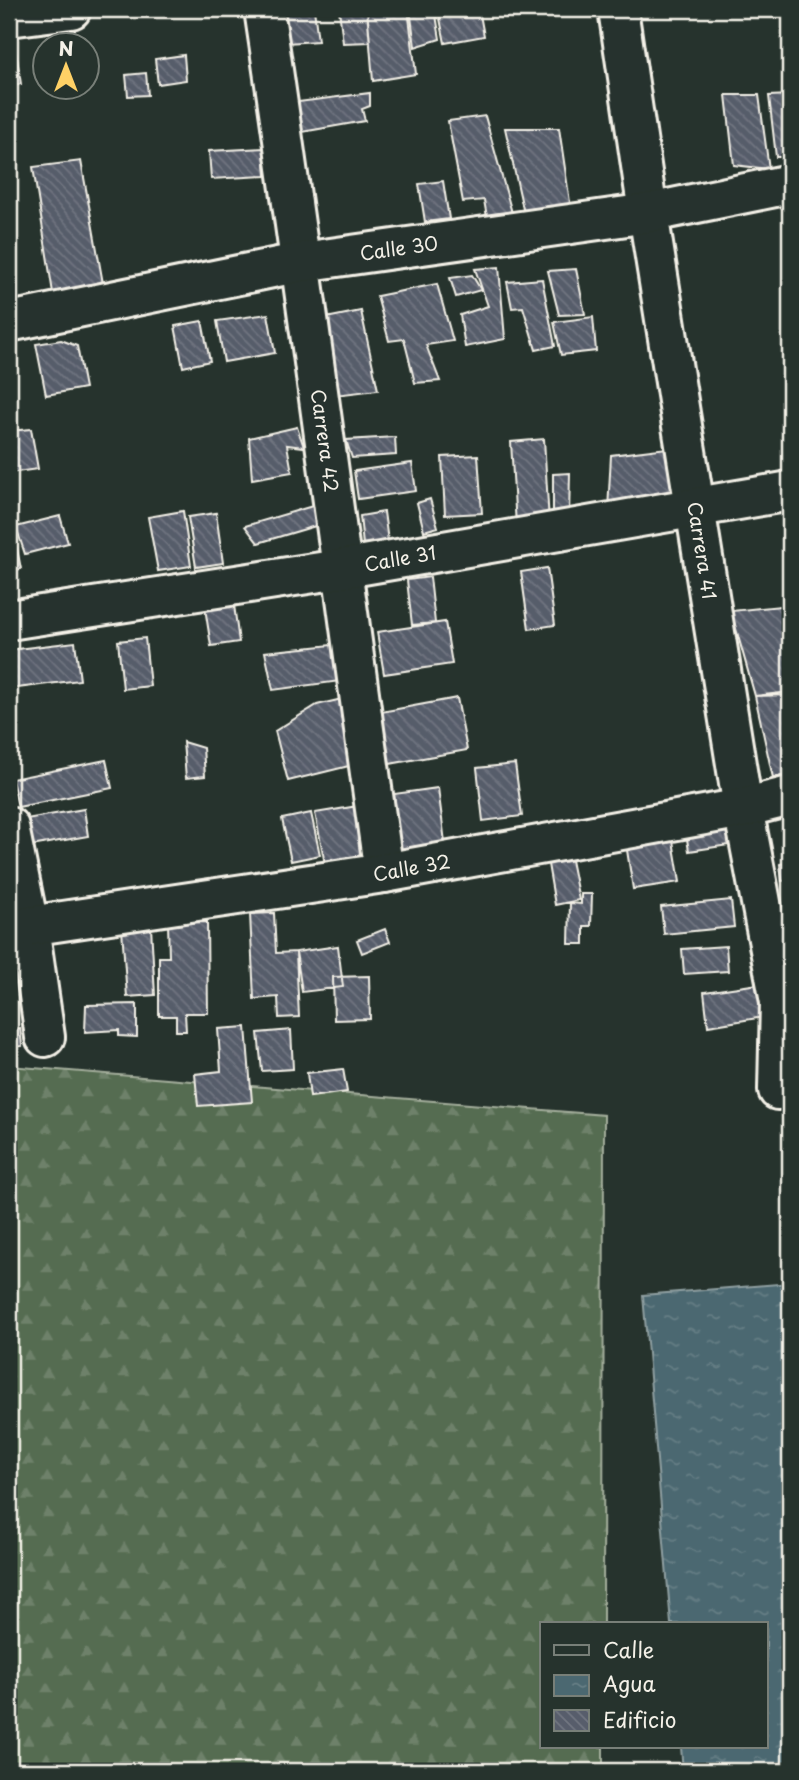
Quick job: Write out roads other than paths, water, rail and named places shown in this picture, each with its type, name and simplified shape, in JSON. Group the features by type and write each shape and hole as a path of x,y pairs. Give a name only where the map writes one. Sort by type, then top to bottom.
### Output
{"street":[{"path":"9,18 71,9"},
{"name":"Carrera 42","path":"264,9 302,262 341,569 384,873"},
{"name":"Carrera 41","path":"618,9 743,807 780,1002 778,1090"},
{"name":"Calle 30","path":"9,322 302,262 648,213 790,184"},
{"name":"Calle 31","path":"9,620 341,569 696,510 790,491"},
{"name":"Calle 32","path":"29,926 384,873 790,796"},
{"path":"9,827 29,926 45,1037"}],"water":[{"path":"790,1283 790,1771 683,1771 681,1748 768,1748 768,1622 671,1622 643,1295"}]}
